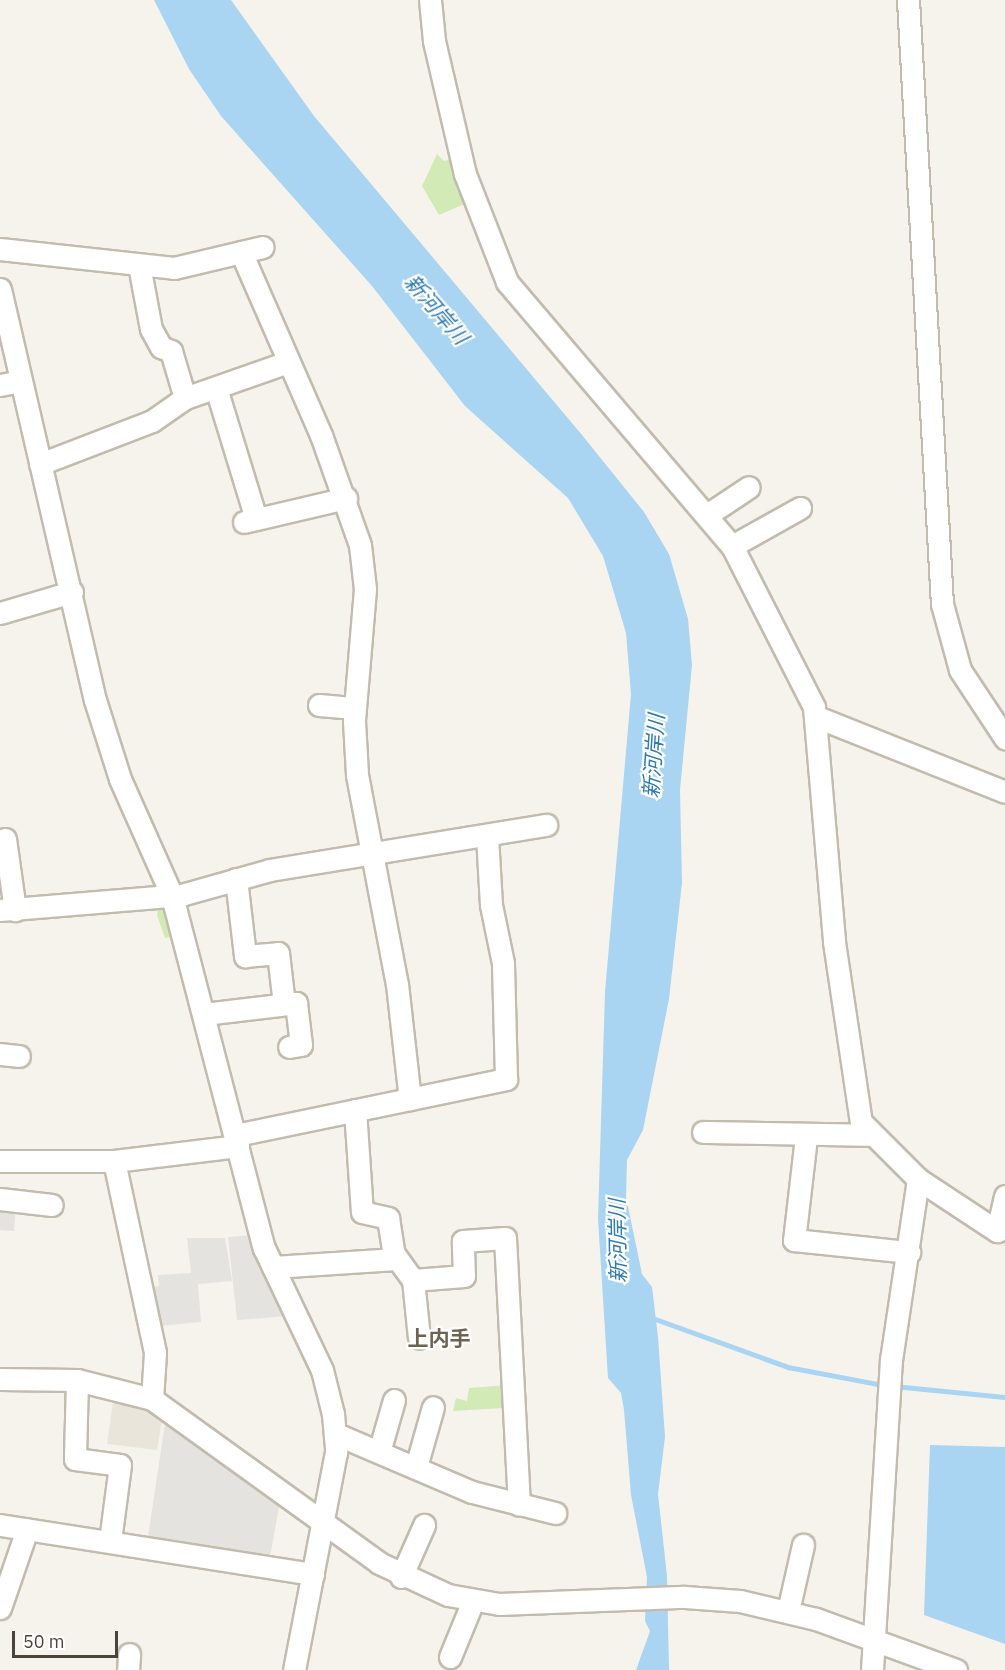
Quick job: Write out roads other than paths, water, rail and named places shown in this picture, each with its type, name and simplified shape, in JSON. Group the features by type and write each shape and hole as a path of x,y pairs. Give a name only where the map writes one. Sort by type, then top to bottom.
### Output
{"street":[{"path":"430,0 434,41 465,174 507,282 732,546 780,631 817,717 850,1074 857,1111 870,1135 918,1179 997,1231 1005,1196"},
{"path":"908,0 942,604 960,669 1005,738"},
{"path":"0,249 174,268 263,247"},
{"path":"241,252 346,498 360,545 365,589 355,708 357,775 397,984 410,1099"},
{"path":"139,265 152,329 161,347 171,351 185,398"},
{"path":"1,300 10,383 40,464 72,592 95,700 120,779 172,896 273,1267 322,1370 336,1434 313,1574 294,1670"},
{"path":"40,464 152,421 185,398 288,362"},
{"path":"216,388 250,521 346,498"},
{"path":"707,515 749,487"},
{"path":"732,546 800,508"},
{"path":"0,613 72,592"},
{"path":"319,705 355,708"},
{"path":"817,717 1005,792"},
{"path":"5,839 8,910 172,896 236,879 546,825"},
{"path":"0,1161 114,1161 237,1141 355,1110 506,1079 503,963 491,905 487,836"},
{"path":"236,879 245,956 278,953 284,1004"},
{"path":"204,1014 296,1003 301,1045 289,1047"},
{"path":"355,1110 362,1212 388,1218 396,1258 413,1280 419,1338"},
{"path":"703,1132 806,1137 870,1135"},
{"path":"806,1137 794,1240 909,1252"},
{"path":"114,1161 155,1353 152,1400"},
{"path":"872,1670 891,1360 909,1252 918,1179"},
{"path":"0,1198 52,1205"},
{"path":"413,1280 464,1276 463,1241 505,1238 519,1505"},
{"path":"273,1267 396,1258"},
{"path":"0,1379 77,1380 152,1400 401,1576 473,1601 705,1598 789,1611 956,1670"},
{"path":"77,1380 75,1459 120,1465 110,1541"},
{"path":"379,1452 394,1400"},
{"path":"416,1467 433,1407"},
{"path":"336,1434 416,1467 519,1505 555,1513"},
{"path":"0,1525 313,1574"},
{"path":"401,1576 424,1525"},
{"path":"0,1608 27,1529"},
{"path":"789,1611 803,1545"},
{"path":"450,1657 473,1601"}],"water":[{"name":"新河岸川","path":"154,0 231,0 314,116 582,435 644,512 669,554 688,619 692,665 680,790 682,883 669,999 643,1130 627,1160 626,1197 642,1274 652,1287 658,1337 665,1437 658,1494 667,1576 669,1670 636,1670 650,1631 645,1621 647,1577 631,1495 621,1393 608,1378 598,1219 605,992 631,694 626,633 603,556 568,498 465,406 372,286 221,116 189,69"},
{"path":"930,1445 1005,1447 1005,1644 924,1615"}],"waterway":[{"path":"650,1317 788,1367 883,1385"},
{"path":"894,1386 1005,1397"}],"district":[{"name":"上内手","path":"439,1338"}]}
